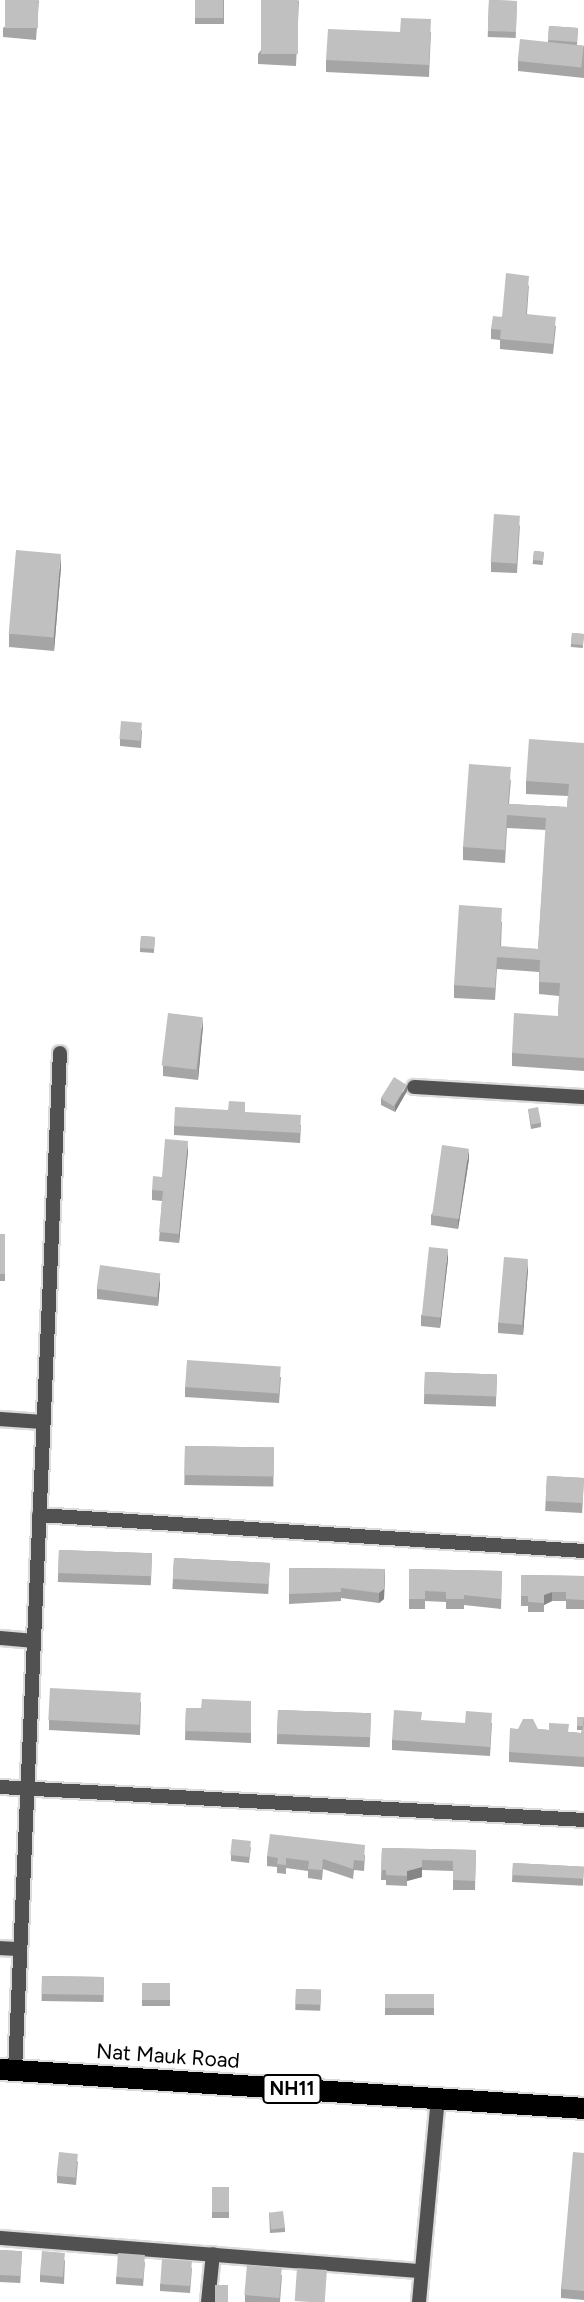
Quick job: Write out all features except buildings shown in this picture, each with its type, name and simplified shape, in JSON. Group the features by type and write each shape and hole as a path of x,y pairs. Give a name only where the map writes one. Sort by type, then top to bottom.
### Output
{"highway":[{"name":"Nat Mauk Road","path":"7,2070 584,2108"}],"street":[{"path":"7,2070 20,1949 60,1053"},
{"path":"414,1087 584,1097"},
{"path":"0,1419 43,1422"},
{"path":"39,1514 584,1551"},
{"path":"0,1639 33,1641"},
{"path":"0,1787 584,1820"},
{"path":"0,1948 20,1949"},
{"path":"418,2302 438,2099"},
{"path":"0,2238 421,2271"},
{"path":"208,2302 213,2254"}]}
